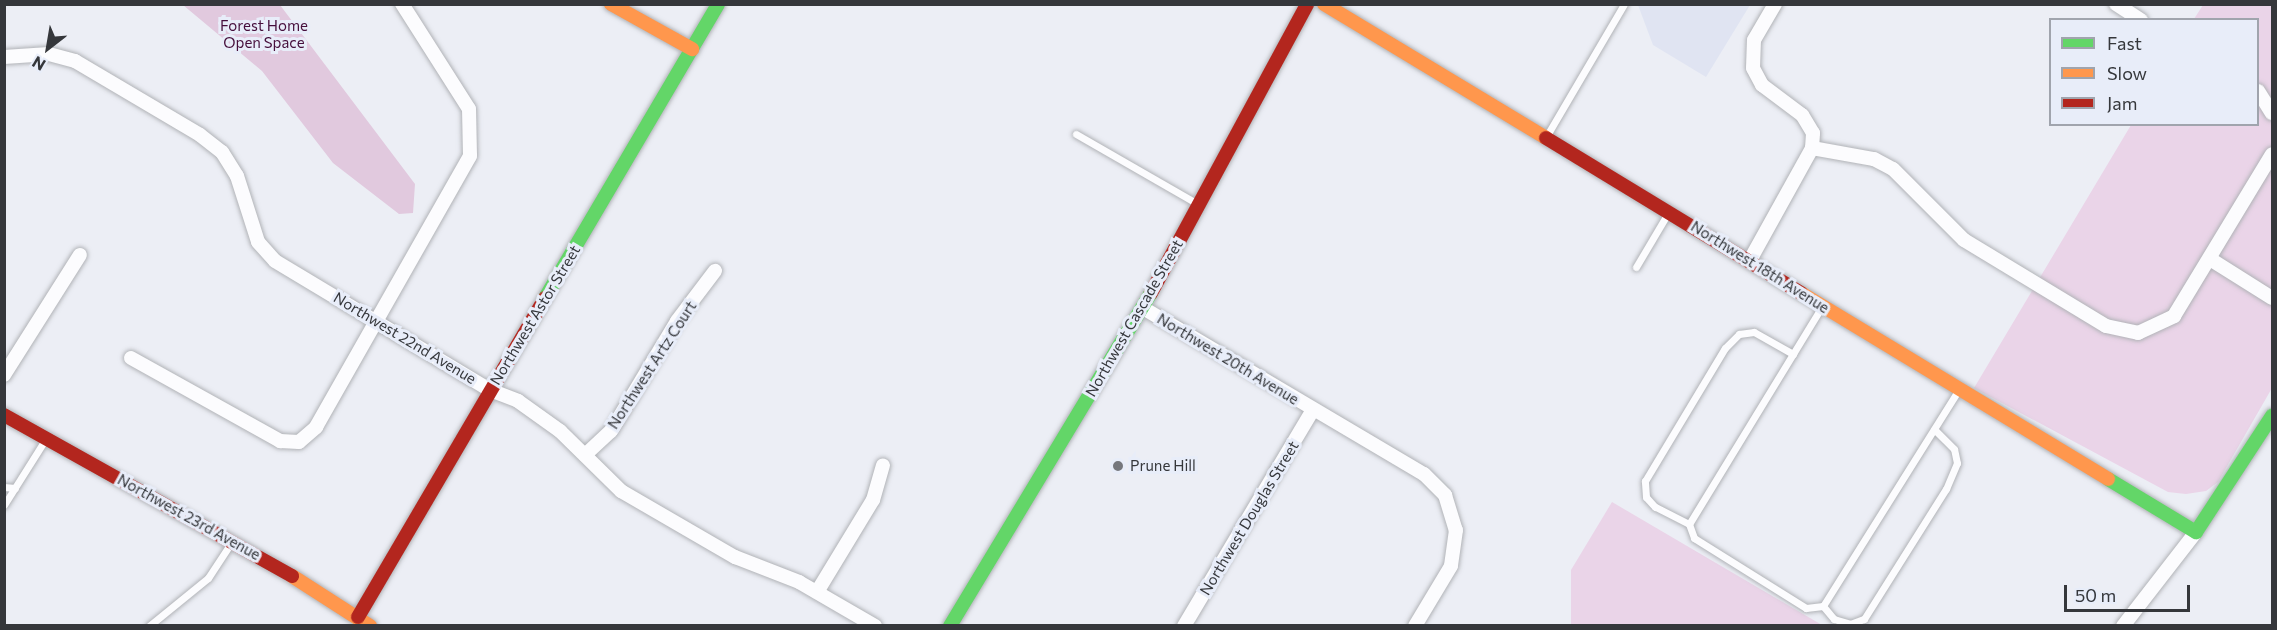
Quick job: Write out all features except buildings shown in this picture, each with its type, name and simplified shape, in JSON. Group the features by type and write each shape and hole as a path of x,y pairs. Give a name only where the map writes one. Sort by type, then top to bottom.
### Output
{"street":[{"path":"131,358 280,441 299,442 316,427 463,176 473,136 469,110 402,4"},
{"path":"611,4 692,49"},
{"name":"Northwest Astor Street","path":"355,621 718,4"},
{"name":"Northwest Cascade Street","path":"950,626 1143,308 1307,4"},
{"path":"1750,260 1812,148 1813,133 1802,115 1762,85 1753,68 1754,40 1775,4"},
{"path":"2116,4 2138,18"},
{"name":"Northwest 18th Avenue","path":"1327,5 2196,532"},
{"name":"Northwest 22nd Avenue","path":"4,57 49,54 75,61 200,135 222,152 237,176 258,242 275,261 490,390 524,405 585,455 621,491 752,565 817,592 875,626"},
{"path":"2259,93 2272,113"},
{"path":"1812,148 1874,159 1893,169 1964,240 2117,330 2146,332 2167,323 2210,259 2272,154"},
{"path":"4,375 80,255"},
{"path":"2210,259 2272,298"},
{"name":"Northwest Artz Court","path":"585,455 611,430 677,321 715,271"},
{"name":"Northwest 20th Avenue","path":"1143,308 1424,474 1445,495 1456,530 1452,566 1415,626"},
{"name":"Northwest Douglas Street","path":"1184,626 1313,410"},
{"name":"Northwest 23rd Avenue","path":"4,415 232,541 355,621 370,626"},
{"path":"2130,623 2196,532 2272,416"},
{"path":"817,592 873,500 883,465"}],"lane":[{"path":"1546,137 1624,4"},
{"path":"1076,134 1198,204"},
{"path":"1636,267 1670,211"},
{"path":"1689,524 1822,306"},
{"path":"1793,354 1754,332 1739,334 1725,348 1645,481 1646,497 1655,507 1689,524 1694,538 1806,608 1823,606"},
{"path":"1823,606 1959,389"},
{"path":"1823,606 1834,619 1850,624 1864,619 1946,489 1958,463 1954,449 1934,429"},
{"path":"4,505 46,438"},
{"path":"4,488 15,488"},
{"path":"148,626 208,578 232,541"}],"shaded area":[{"path":"1638,4 1750,5 1706,77 1653,45"},
{"path":"2203,5 2272,5 2272,388 2218,482 2206,491 2186,494 2168,492 1974,388 2130,126 2259,126 2259,18 2195,18"},
{"path":"1612,502 1822,625 1571,625 1571,570"}],"green space":[{"name":"Forest Home Open Space","path":"183,5 280,5 415,184 413,213 399,214 333,163 262,71"}],"traffic: fast":[{"path":"545,298 718,4"},
{"path":"950,626 1151,293"},
{"path":"2108,479 2196,532 2272,416"}],"traffic: slow":[{"path":"611,4 692,49"},
{"path":"1324,4 1546,138"},
{"path":"1801,293 2108,479"},
{"path":"292,576 370,626"}],"traffic: jam":[{"path":"1151,293 1307,4"},
{"path":"1546,138 1801,293"},
{"path":"358,617 545,298"},
{"path":"4,415 292,576"}],"place":[{"name":"Prune Hill","path":"1118,466"}]}
